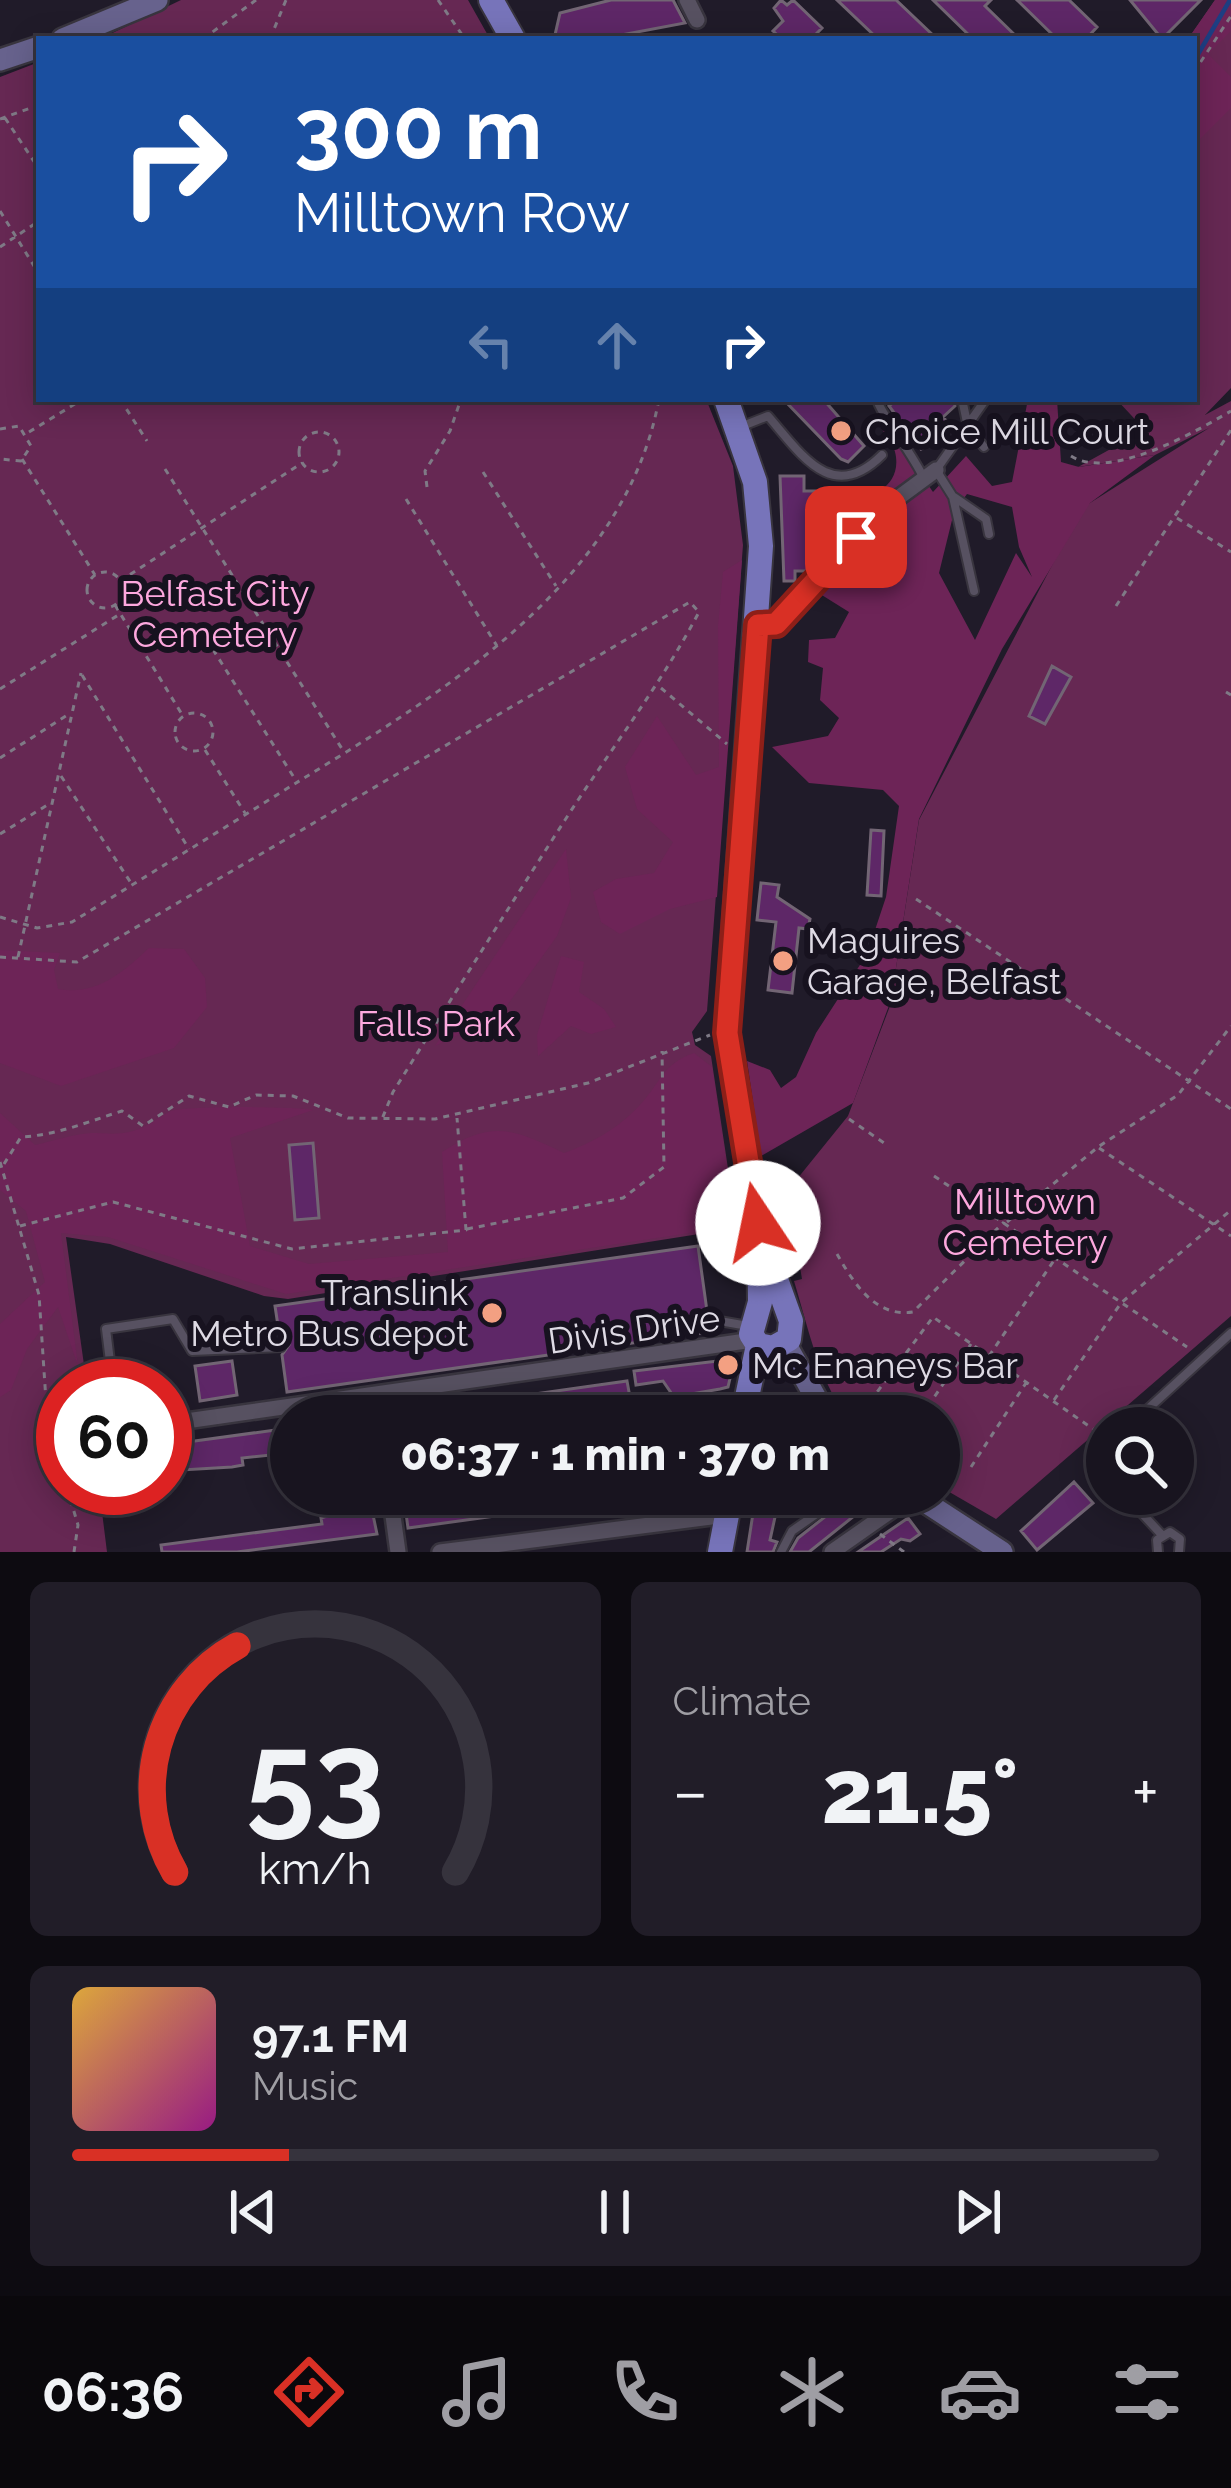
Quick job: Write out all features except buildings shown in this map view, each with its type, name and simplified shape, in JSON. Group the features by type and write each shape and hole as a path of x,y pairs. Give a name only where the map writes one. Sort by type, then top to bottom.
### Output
{"main road":[{"path":"70,36 157,0"},
{"path":"491,0 511,36"},
{"path":"0,60 36,48"},
{"path":"727,402 739,428 760,517 758,625 727,1033 772,1304 791,1329 785,1343"},
{"path":"746,1395 754,1338 772,1304"},
{"path":"754,1338 785,1343"},
{"path":"785,1343 814,1395"},
{"path":"720,1552 727,1515"},
{"path":"941,1515 994,1549"}],"street":[{"path":"687,0 698,20"},
{"path":"758,625 776,624 883,508 930,474"},
{"name":"Divis Drive","path":"383,1395 754,1338"},
{"name":"Divis Drive","path":"192,1420 270,1410"},
{"path":"393,1515 398,1552"},
{"path":"440,1552 663,1515"},
{"path":"832,1552 883,1515"}],"lane":[{"path":"877,402 878,410 930,474 986,519 989,534"},
{"path":"963,402 968,427 984,448"},
{"path":"930,474 984,402"},
{"path":"739,428 768,416 798,454 831,475 860,474 882,455"},
{"path":"953,497 974,591"},
{"path":"110,1359 106,1329 172,1319 192,1351 281,1347"},
{"path":"708,1319 754,1338"},
{"path":"1150,1407 1231,1333"},
{"path":"781,1552 792,1531 814,1515"},
{"path":"1143,1515 1161,1534 1178,1535 1179,1552"},
{"path":"1155,1550 1161,1534"}],"path":[{"path":"207,36 256,0"},
{"path":"271,36 286,0"},
{"path":"438,0 463,36"},
{"path":"1197,67 1231,16"},
{"path":"36,107 2,118 36,165"},
{"path":"0,211 36,269"},
{"path":"0,247 36,223"},
{"path":"27,433 78,402"},
{"path":"122,402 148,441"},
{"path":"428,487 424,471 450,430 460,402"},
{"path":"0,916 23,924 72,922 345,753 498,648 557,588 637,476 658,402"},
{"path":"1071,456 1091,464 1157,454 1231,411"},
{"path":"0,427 13,424 27,433 31,446 22,460"},
{"path":"1131,426 1157,454"},
{"path":"1116,606 1231,430"},
{"path":"309,434 328,434 337,443 339,456 326,470 313,471 302,463 299,450 309,434"},
{"path":"0,459 22,460"},
{"path":"22,460 95,575"},
{"path":"120,580 302,463"},
{"path":"165,469 345,753"},
{"path":"483,472 557,588"},
{"path":"406,500 498,648"},
{"path":"1176,517 1231,552"},
{"path":"107,572 120,580 122,595 115,605 99,607 90,600 87,589 95,575 107,572"},
{"path":"0,957 76,962 690,602 699,613 660,687 638,710 563,823 392,1092 382,1119"},
{"path":"115,605 183,716"},
{"path":"0,689 120,614"},
{"path":"200,629 298,782"},
{"path":"17,959 81,673 190,849"},
{"path":"660,687 734,748"},
{"path":"0,758 72,712"},
{"path":"202,713 212,722 214,735 204,748 190,750 179,744 175,732 183,716 202,713"},
{"path":"204,748 246,814"},
{"path":"58,772 132,885"},
{"path":"0,834 51,802"},
{"path":"916,899 1231,1109"},
{"path":"837,1254 861,1292 891,1312 913,1312 1005,1223 1098,1147 1190,1082 1231,1026"},
{"path":"46,1359 40,1295 2,1163 21,1137 58,1136 84,1118 122,1111 143,1126 156,1112 189,1096 229,1107 256,1095 293,1096 348,1118 457,1116 588,1083 662,1050 727,1033"},
{"path":"20,1226 112,1202 292,1249 466,1230 623,1198 664,1167 662,1050"},
{"path":"457,1116 466,1230"},
{"path":"849,1119 887,1144"},
{"path":"1098,1147 1231,1236"},
{"path":"934,1176 1187,1347"},
{"path":"1053,1401 1121,1303 1230,1213"},
{"path":"989,1356 1055,1258"},
{"path":"874,1395 933,1317 1086,1425"},
{"path":"936,1395 971,1344"},
{"path":"971,1466 1027,1383"},
{"path":"74,1552 75,1515"},
{"path":"869,1526 904,1552"}],"green space":[{"path":"181,0 468,0 488,36 106,36"},
{"name":"Milltown Cemetery","path":"1215,0 1231,0 1231,388 1205,415 1231,401 1231,1316 1126,1407 1086,1407 1086,1441 996,1519 960,1498 960,1395 834,1395 794,1281 802,1279 799,1261 790,1255 776,1205 848,1116 890,1006 919,820 1082,508 1209,428 1155,455 1078,467 1145,430 1119,402 1197,402 1197,36 1190,36"},
{"path":"36,63 36,402 707,402 733,466 743,545 707,1011 692,1032 695,1045 711,1056 737,1228 288,1299 264,1296 110,1244 66,1237 83,1359 36,1359 36,1515 102,1515 107,1552 0,1552 0,77"}],"shaded area":[{"path":"1215,0 1231,0 1231,31 1208,54 1231,77 1231,108 1197,142 1197,36 1190,36"},
{"path":"1027,402 1057,402 1061,462 1079,467 1155,455 1090,503 1002,649 919,819 891,1000 853,1103 761,1156 747,1061 770,1070 781,1088 796,1077 816,1033 867,954 886,897 899,806 883,790 809,783 772,747 828,736 839,718 820,700 823,668 808,662 809,640 835,638 849,612 817,592 831,540 850,513 887,484 896,468 893,446 871,416 891,431 933,492 966,456 992,486 1012,482","holes":["967,494 1012,507 1019,547 1032,577 1016,553 975,640 939,573 954,512"]},
{"path":"742,560 717,897 670,909 620,934 601,922 593,892 616,879 654,873 673,842 637,809 625,767 657,716 696,775 719,767 718,626 723,572"},
{"path":"566,849 571,898 557,936 500,1015 435,1046"},
{"path":"149,948 184,949 205,978 207,1007 174,1048 61,1086 0,1063 0,950 60,953 54,970 58,989 71,990 108,981"},
{"path":"561,956 584,962 579,992 604,1009 616,1027 591,1034 571,1026 538,1056 537,1035"},
{"path":"694,1053 712,1067 736,1226 286,1294 108,1237 61,1233 77,1359 58,1307 27,1349 11,1390 0,1397 0,1324 45,1282 26,1211 0,1190 0,1113 35,1145 84,1134 129,1132 180,1109 313,1110 230,1138 250,1246 309,1264 448,1252 442,1152 489,1131 517,1133 564,1153 575,1149 622,1122 684,1057"}],"waterway":[{"path":"1197,56 1230,0"}],"place":[{"name":"Choice Mill Court","path":"841,431"},
{"name":"Maguires Garage, Belfast","path":"783,961"},
{"name":"Translink Metro Bus depot","path":"492,1313"},
{"name":"Mc Enaneys Bar","path":"728,1365"}],"route":[{"path":"758,1223 734,1099 727,1033 758,625 776,624 856,537"}],"park label":[{"name":"Belfast City Cemetery","path":"215,614"},
{"name":"Falls Park","path":"436,1023"}]}
